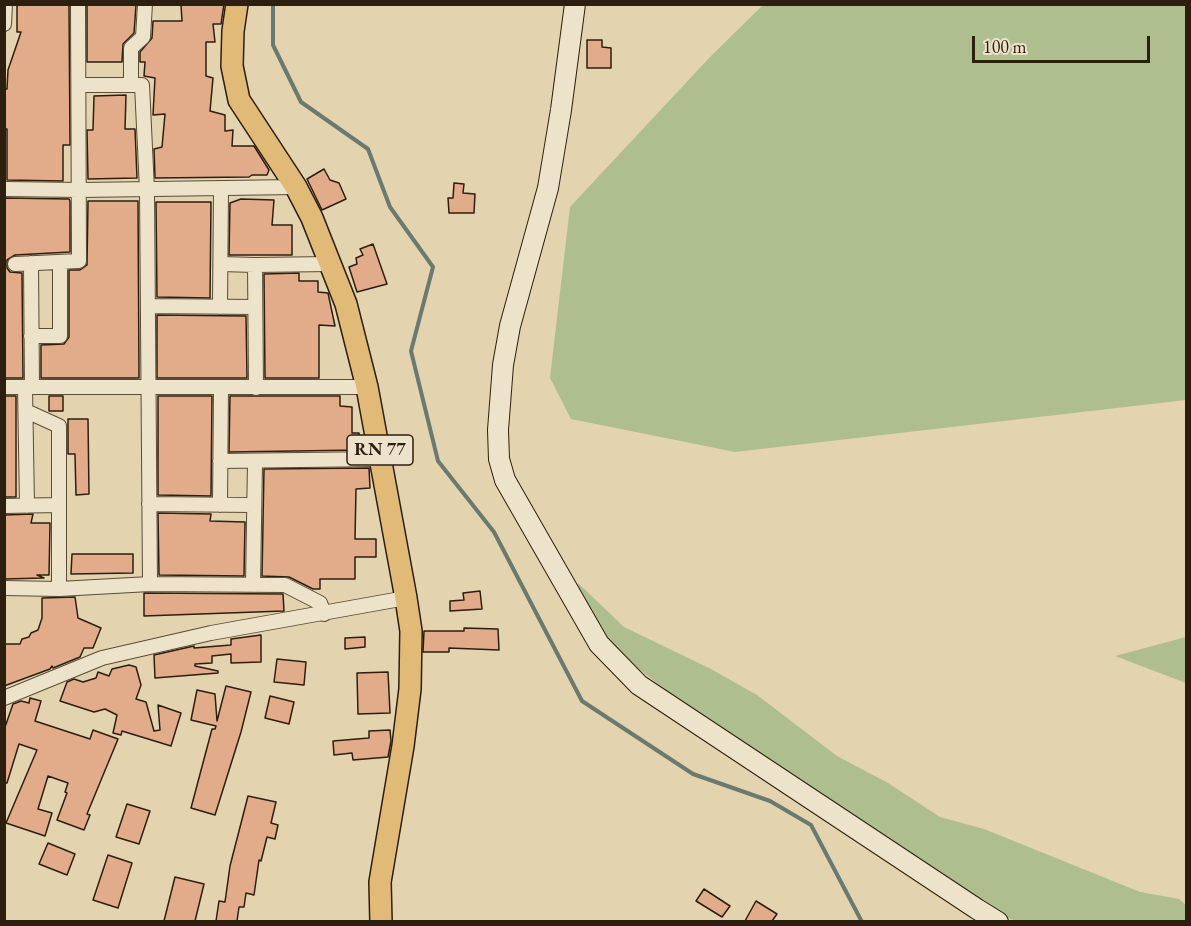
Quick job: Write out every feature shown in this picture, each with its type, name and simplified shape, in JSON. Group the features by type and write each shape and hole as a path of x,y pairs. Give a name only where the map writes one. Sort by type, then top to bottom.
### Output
{"main road":[{"name":"RN 77","path":"237,4 233,31 232,66 239,100 296,187 312,218 346,304 368,387 406,598 411,631 410,689 404,746 380,882 381,921"},
{"path":"575,4 548,188 510,326 503,365 498,430 499,459 505,480 599,644 639,685 957,897 998,921"}],"street":[{"path":"4,24 5,4"},
{"path":"15,264 79,261 78,4"},
{"path":"131,84 131,48 143,37 145,4"},
{"path":"78,85 131,84 142,86 147,190 150,584"},
{"path":"4,189 147,190 296,187"},
{"path":"220,307 221,189"},
{"path":"31,336 60,336 60,262"},
{"path":"27,506 26,411 31,336 31,263"},
{"path":"221,264 330,264"},
{"path":"255,265 256,387"},
{"path":"148,306 255,308"},
{"path":"4,387 368,387"},
{"path":"220,505 221,387"},
{"path":"26,411 59,426 59,589"},
{"path":"220,461 382,459"},
{"path":"253,585 255,462"},
{"path":"149,504 254,505"},
{"path":"4,506 58,506"},
{"path":"4,588 59,589 150,584 285,585 320,603 324,614"},
{"path":"4,698 102,658 211,633 406,598"}],"green space":[{"path":"763,5 1186,5 1186,400 735,452 571,419 550,378 570,207 710,57"},
{"path":"578,583 624,627 711,669 757,695 837,756 888,783 940,817 984,829 1140,892 1179,899 1186,905 1186,921 1016,921 991,911 695,713 611,647 577,589"},
{"path":"1186,637 1186,683 1115,656"}],"building":[{"path":"17,4 69,4 70,145 63,145 63,181 7,180 4,89 7,89 8,70 21,32 17,32"},
{"path":"224,4 221,24 213,24 215,42 206,42 206,76 213,78 210,111 225,115 225,131 233,130 232,146 254,146 269,170 267,175 249,177 155,178 154,149 162,147 165,114 153,115 155,78 144,76 145,62 140,62 140,52 152,38 153,21 182,21 181,5"},
{"path":"87,5 136,5 134,33 123,44 122,62 87,62"},
{"path":"587,40 602,40 602,47 611,48 611,68 587,68"},
{"path":"126,95 125,129 135,129 137,178 88,179 87,130 93,130 94,96"},
{"path":"324,169 330,180 339,183 346,199 322,210 307,179"},
{"path":"454,183 464,184 463,193 475,194 474,213 449,213 448,198 453,198"},
{"path":"4,198 69,199 70,201 70,252 15,255 7,260 7,268 10,272 22,273 23,378 4,378"},
{"path":"241,199 274,200 272,225 292,225 292,255 229,255 230,203"},
{"path":"88,201 138,201 139,378 41,378 41,345 64,344 69,337 69,270 80,270 87,265"},
{"path":"156,202 211,202 210,298 157,297"},
{"path":"373,244 387,284 357,292 349,267 357,264 356,258 363,255 360,249"},
{"path":"299,273 299,281 318,281 318,292 328,293 335,326 319,325 319,378 265,378 264,274"},
{"path":"157,315 246,316 247,378 157,378"},
{"path":"4,396 16,396 16,497 4,497"},
{"path":"49,396 63,396 63,411 49,411"},
{"path":"158,396 212,396 211,496 158,495"},
{"path":"230,396 340,396 340,406 352,407 352,433 359,433 360,450 229,452"},
{"path":"68,419 88,419 89,494 76,495 75,454 68,454"},
{"path":"369,468 370,488 356,489 355,539 376,539 376,557 355,557 355,579 320,579 320,589 313,589 289,577 262,576 264,469"},
{"path":"158,513 211,514 210,521 245,522 244,576 159,575"},
{"path":"33,514 31,523 50,523 49,575 37,575 44,578 4,579 4,515"},
{"path":"72,554 133,554 133,573 71,574"},
{"path":"480,591 482,609 450,611 450,601 464,600 463,593"},
{"path":"144,593 283,594 284,611 144,616"},
{"path":"75,597 78,618 101,628 93,648 84,648 80,657 4,686 4,644 20,644 22,639 38,630 42,618 42,598"},
{"path":"464,628 498,629 499,650 449,648 449,652 423,652 424,631 464,631"},
{"path":"261,635 261,662 231,663 231,654 212,656 212,663 195,664 195,666 218,671 218,673 155,678 154,655 194,646 194,648 231,645 231,639"},
{"path":"365,637 365,647 345,649 345,638"},
{"path":"277,659 306,662 304,685 274,682"},
{"path":"129,665 136,667 141,685 136,699 146,702 154,731 160,730 158,705 181,713 171,746 122,731 121,735 113,733 117,715 105,709 94,712 60,701 67,682 74,679 83,682 96,678 98,672 109,676 112,669"},
{"path":"388,672 390,713 358,714 357,673"},
{"path":"226,686 251,692 215,815 191,808 212,729 216,726 191,720 197,690 215,694 217,721"},
{"path":"270,696 294,702 289,724 265,718"},
{"path":"30,698 41,701 35,721 90,739 93,730 118,739 87,814 90,815 84,830 57,820 67,793 65,792 68,783 48,776 38,809 52,813 45,836 6,823 37,750 19,744 7,783 4,783 4,730 13,704 21,701 29,703"},
{"path":"390,730 391,741 388,757 353,760 352,753 334,755 333,741 369,738 369,731"},
{"path":"248,796 276,802 271,823 278,825 275,839 267,837 261,861 259,860 254,895 246,893 244,907 239,907 237,921 216,921 219,901 225,902 230,866"},
{"path":"127,804 150,811 139,844 116,837"},
{"path":"48,843 75,854 67,875 39,864"},
{"path":"108,855 132,863 118,908 93,900"},
{"path":"175,877 204,884 195,921 164,921"},
{"path":"704,889 730,906 722,917 696,901"},
{"path":"756,901 777,914 772,921 745,921"}],"waterway":[{"path":"273,4 273,45 301,102 368,149 390,207 433,267 411,351 438,461 494,532 582,701 693,774 770,801 811,825 862,922"}]}
